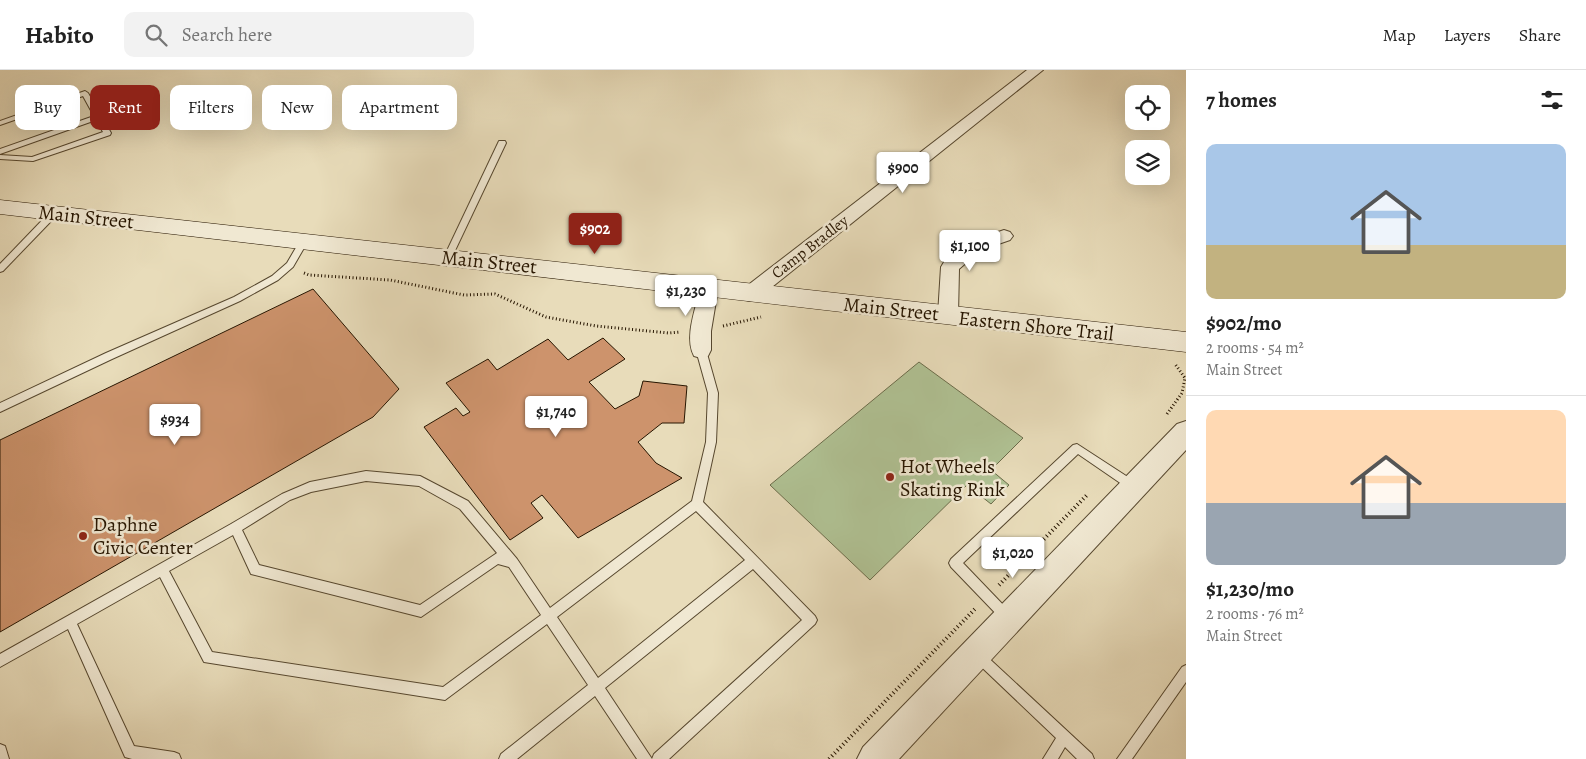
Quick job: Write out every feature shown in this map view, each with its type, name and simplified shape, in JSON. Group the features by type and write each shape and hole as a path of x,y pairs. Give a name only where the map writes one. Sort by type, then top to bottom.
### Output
{"main road":[{"name":"Main Street","path":"0,207 448,257 750,294 948,315 1181,344"}],"street":[{"name":"Camp Bradley","path":"750,294 1036,70"},
{"path":"948,315 950,267 975,246 1004,236"},
{"path":"701,340 709,289"},
{"path":"875,759 975,653 998,607 1175,426"}],"lane":[{"path":"0,123 85,93 90,102"},
{"path":"0,152 90,120"},
{"path":"0,157 33,159 107,133 105,130"},
{"path":"448,257 502,143"},
{"path":"0,269 54,213"},
{"path":"0,408 237,299 275,278 290,265 304,241"},
{"path":"162,569 208,658 445,694 697,504 711,442 713,393 701,340"},
{"path":"998,607 955,563 1077,448 1123,479"},
{"path":"0,661 235,528 286,497 310,487 366,476 420,481 464,506 513,563 645,759"},
{"path":"659,759 810,620 697,504"},
{"path":"235,528 255,570 421,611 497,558 513,563"},
{"path":"506,759 753,561"},
{"path":"70,621 130,752 174,759"},
{"path":"975,653 1088,759"},
{"path":"1124,759 1186,671"},
{"path":"1050,759 1064,737"},
{"path":"0,750 2,759"}],"path":[{"path":"290,265 309,275 390,280 464,295 495,294 546,317 596,326 669,333 701,340 764,316"},
{"path":"1175,426 1185,378 1181,344"},
{"path":"829,759 998,607 1123,479"}],"green space":[{"name":"Hot Wheels Skating Rink","path":"919,362 1023,438 991,470 1009,485 991,504 967,485 870,580 770,485"}],"building":[{"name":"Daphne Civic Center","path":"313,289 399,389 373,417 0,632 0,440"},
{"path":"603,338 625,359 589,382 615,409 639,396 643,381 687,386 684,423 662,423 638,442 656,463 682,478 578,538 542,495 531,503 543,518 510,540 424,427 456,408 463,416 470,412 446,383 488,359 497,370 548,339 568,360"}],"place":[{"name":"Hot Wheels Skating Rink","path":"890,477"},
{"name":"Daphne Civic Center","path":"83,536"}]}
